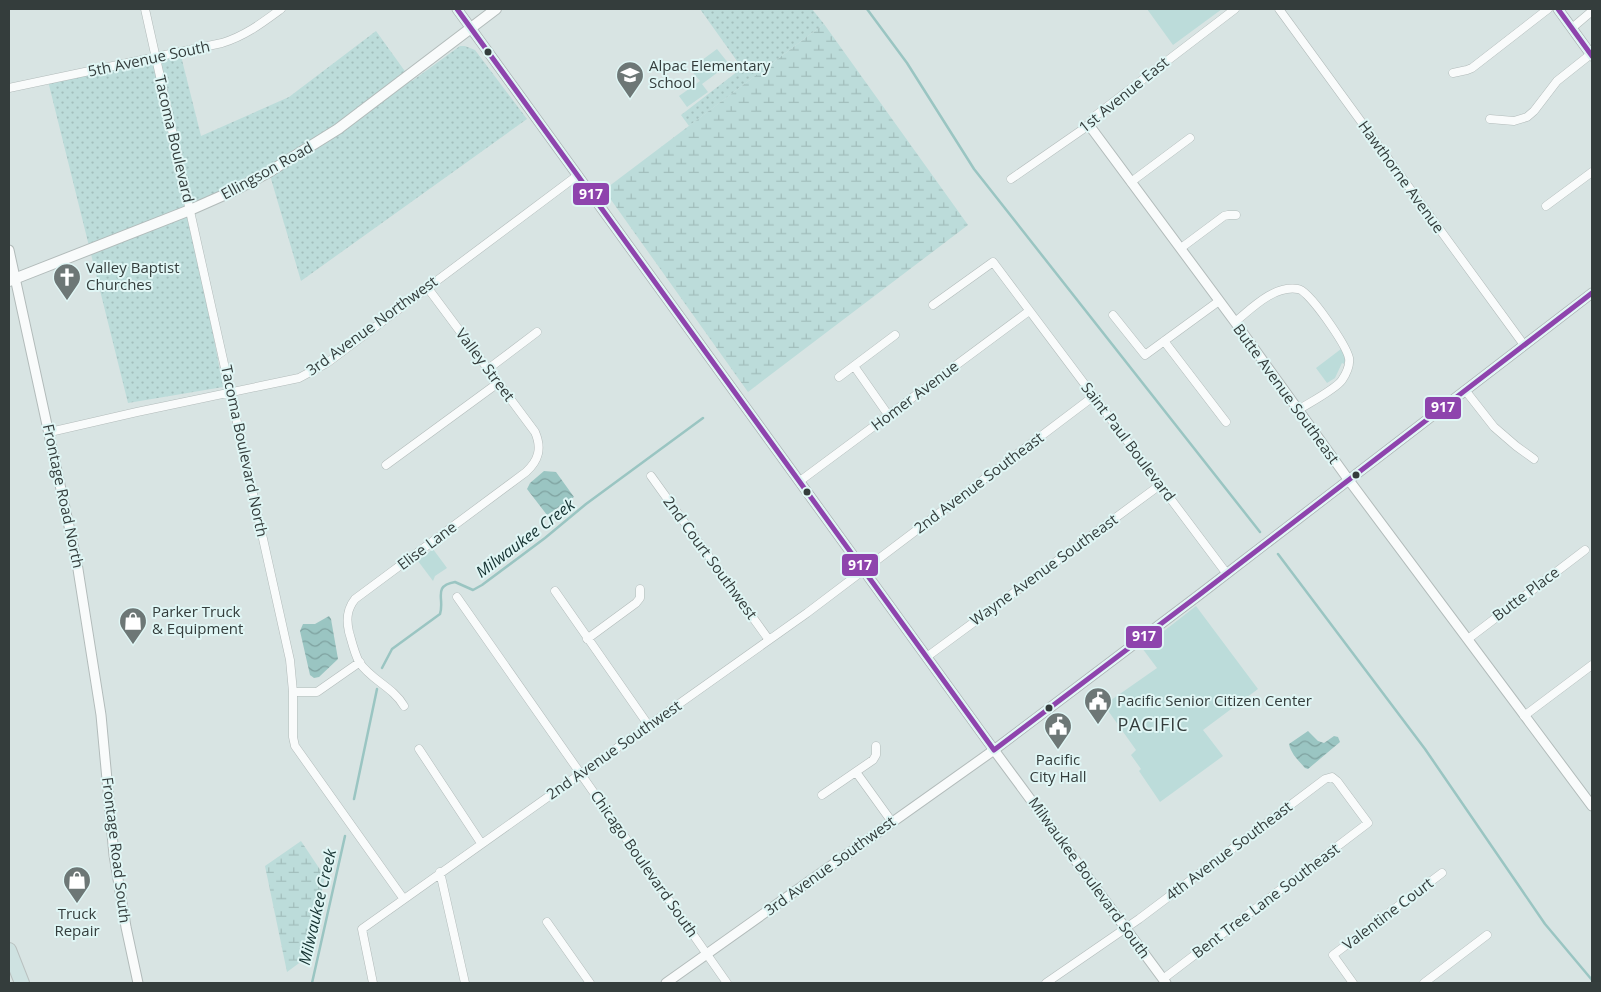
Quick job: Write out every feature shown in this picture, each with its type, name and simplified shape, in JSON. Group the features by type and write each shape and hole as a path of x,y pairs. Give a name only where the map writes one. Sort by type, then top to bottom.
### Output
{"highway":[{"path":"9,950 22,983"}],"main road":[{"name":"Ellingson Road","path":"12,280 190,210 233,191 268,172 338,129 496,9"}],"street":[{"name":"Tacoma Boulevard","path":"145,9 190,210"},
{"name":"5th Avenue South","path":"9,88 232,40 252,31 281,9"},
{"name":"Milwaukee Boulevard South","path":"457,9 928,656 994,750 1165,981"},
{"name":"1st Avenue East","path":"1010,179 1089,125 1095,116 1235,9"},
{"name":"Hawthorne Avenue","path":"1279,9 1524,345"},
{"path":"1453,73 1472,68 1548,9"},
{"path":"1490,119 1514,121 1527,117 1534,111 1557,81 1591,55 1558,9"},
{"path":"1572,28 1592,11"},
{"name":"Butte Avenue Southeast","path":"1089,125 1181,248 1348,479 1592,806"},
{"path":"1131,182 1190,138"},
{"path":"1546,206 1592,172"},
{"name":"3rd Avenue Northwest","path":"50,432 299,378 327,363 578,175"},
{"name":"Tacoma Boulevard North","path":"190,210 232,392 290,660 295,746 403,898"},
{"path":"1181,248 1224,216 1236,215"},
{"name":"Frontage Road North","path":"9,250 12,280 50,432 78,563 101,715"},
{"name":"Saint Paul Boulevard","path":"933,306 993,262 1227,574"},
{"name":"Valley Street","path":"427,287 535,432 539,444"},
{"path":"1235,322 1275,292 1296,288 1306,292 1339,337 1345,347 1349,360 1342,380 1298,410"},
{"name":"3rd Avenue Southwest","path":"666,983 994,750 1227,574 1592,292"},
{"path":"1113,314 1145,355 1219,301"},
{"name":"Homer Avenue","path":"800,481 1029,311"},
{"path":"488,369 537,332"},
{"path":"840,377 895,335"},
{"path":"1164,341 1226,422"},
{"path":"854,366 889,416"},
{"path":"386,465 498,383"},
{"path":"1464,390 1494,427 1534,459"},
{"name":"2nd Avenue Southeast","path":"865,570 1094,396"},
{"name":"Elise Lane","path":"360,662 354,651 348,628 348,611 355,598 526,472 537,460 539,444"},
{"name":"2nd Court Southwest","path":"651,476 769,640"},
{"name":"Wayne Avenue Southeast","path":"928,656 1160,485"},
{"name":"Butte Place","path":"1468,639 1585,550"},
{"name":"2nd Avenue Southwest","path":"374,983 362,929 865,570"},
{"path":"587,638 636,603 640,598 640,589"},
{"path":"555,591 649,726"},
{"name":"Chicago Boulevard South","path":"457,597 727,983"},
{"path":"293,692 317,692 360,662 367,671 393,692 404,706"},
{"path":"1524,716 1592,665"},
{"name":"Frontage Road South","path":"101,715 114,855 138,983"},
{"path":"822,795 873,760 876,755 876,746"},
{"path":"419,749 482,843"},
{"path":"856,772 892,822"},
{"name":"4th Avenue Southeast","path":"1046,983 1126,928 1325,779 1332,777"},
{"name":"Bent Tree Lane Southeast","path":"1165,981 1368,823 1332,777"},
{"path":"440,872 465,983"},
{"name":"Valentine Court","path":"1353,983 1333,955 1442,873"},
{"path":"547,922 590,983"},
{"path":"1424,983 1487,935"}],"green space":[{"path":"700,9 812,9 824,24 689,126 681,115 742,68"},
{"path":"1147,9 1222,9 1173,45"},
{"path":"824,24 968,225 748,392 604,190"},
{"path":"376,31 412,81 460,46 475,50 527,119 301,281 269,172 190,210 223,387 128,403 48,81 180,52 201,136 289,97"},
{"path":"717,49 729,64 702,84 708,92 687,107 679,96 700,81 690,69"},
{"path":"1341,349 1345,356 1344,364 1342,363 1335,378 1327,383 1316,368"},
{"path":"433,549 447,568 435,576 433,581 418,561"},
{"path":"1196,606 1258,689 1203,730 1223,756 1160,802 1139,771 1141,769 1131,755 1136,750 1104,705 1157,668 1142,648"},
{"path":"301,841 325,877 306,958 287,972 265,866"}],"water":[{"path":"544,471 556,472 574,497 547,515 527,489 530,483"},
{"path":"329,616 338,659 319,677 314,678 310,675 300,631 303,624 315,624"},
{"path":"1308,731 1318,741 1324,743 1334,736 1338,737 1340,742 1308,769 1296,757 1289,744"}],"waterway":[{"path":"867,9 907,63 974,169 1260,532"},
{"name":"Milwaukee Creek","path":"382,668 392,649 440,614 441,590 444,587 455,582 473,590 482,585 545,538 586,504 703,418"},
{"path":"1278,554 1425,749 1545,924 1592,980"},
{"name":"Milwaukee Creek","path":"354,799 377,689"},
{"name":"Milwaukee Creek","path":"312,983 345,836"}],"transit line":[{"name":"917","path":"457,9 994,750"},
{"name":"917","path":"1558,9 1592,56"},
{"name":"917","path":"994,750 1592,293"}],"place":[{"name":"Alpac Elementary School","path":"630,99"},
{"name":"Valley Baptist Churches","path":"67,301"},
{"name":"Parker Truck & Equipment","path":"133,645"},
{"name":"Pacific Senior Citizen Center","path":"1098,725"},
{"name":"Pacific City Hall","path":"1058,750"},
{"name":"Truck Repair","path":"77,904"}],"district":[{"name":"PACIFIC","path":"1153,725"}]}
